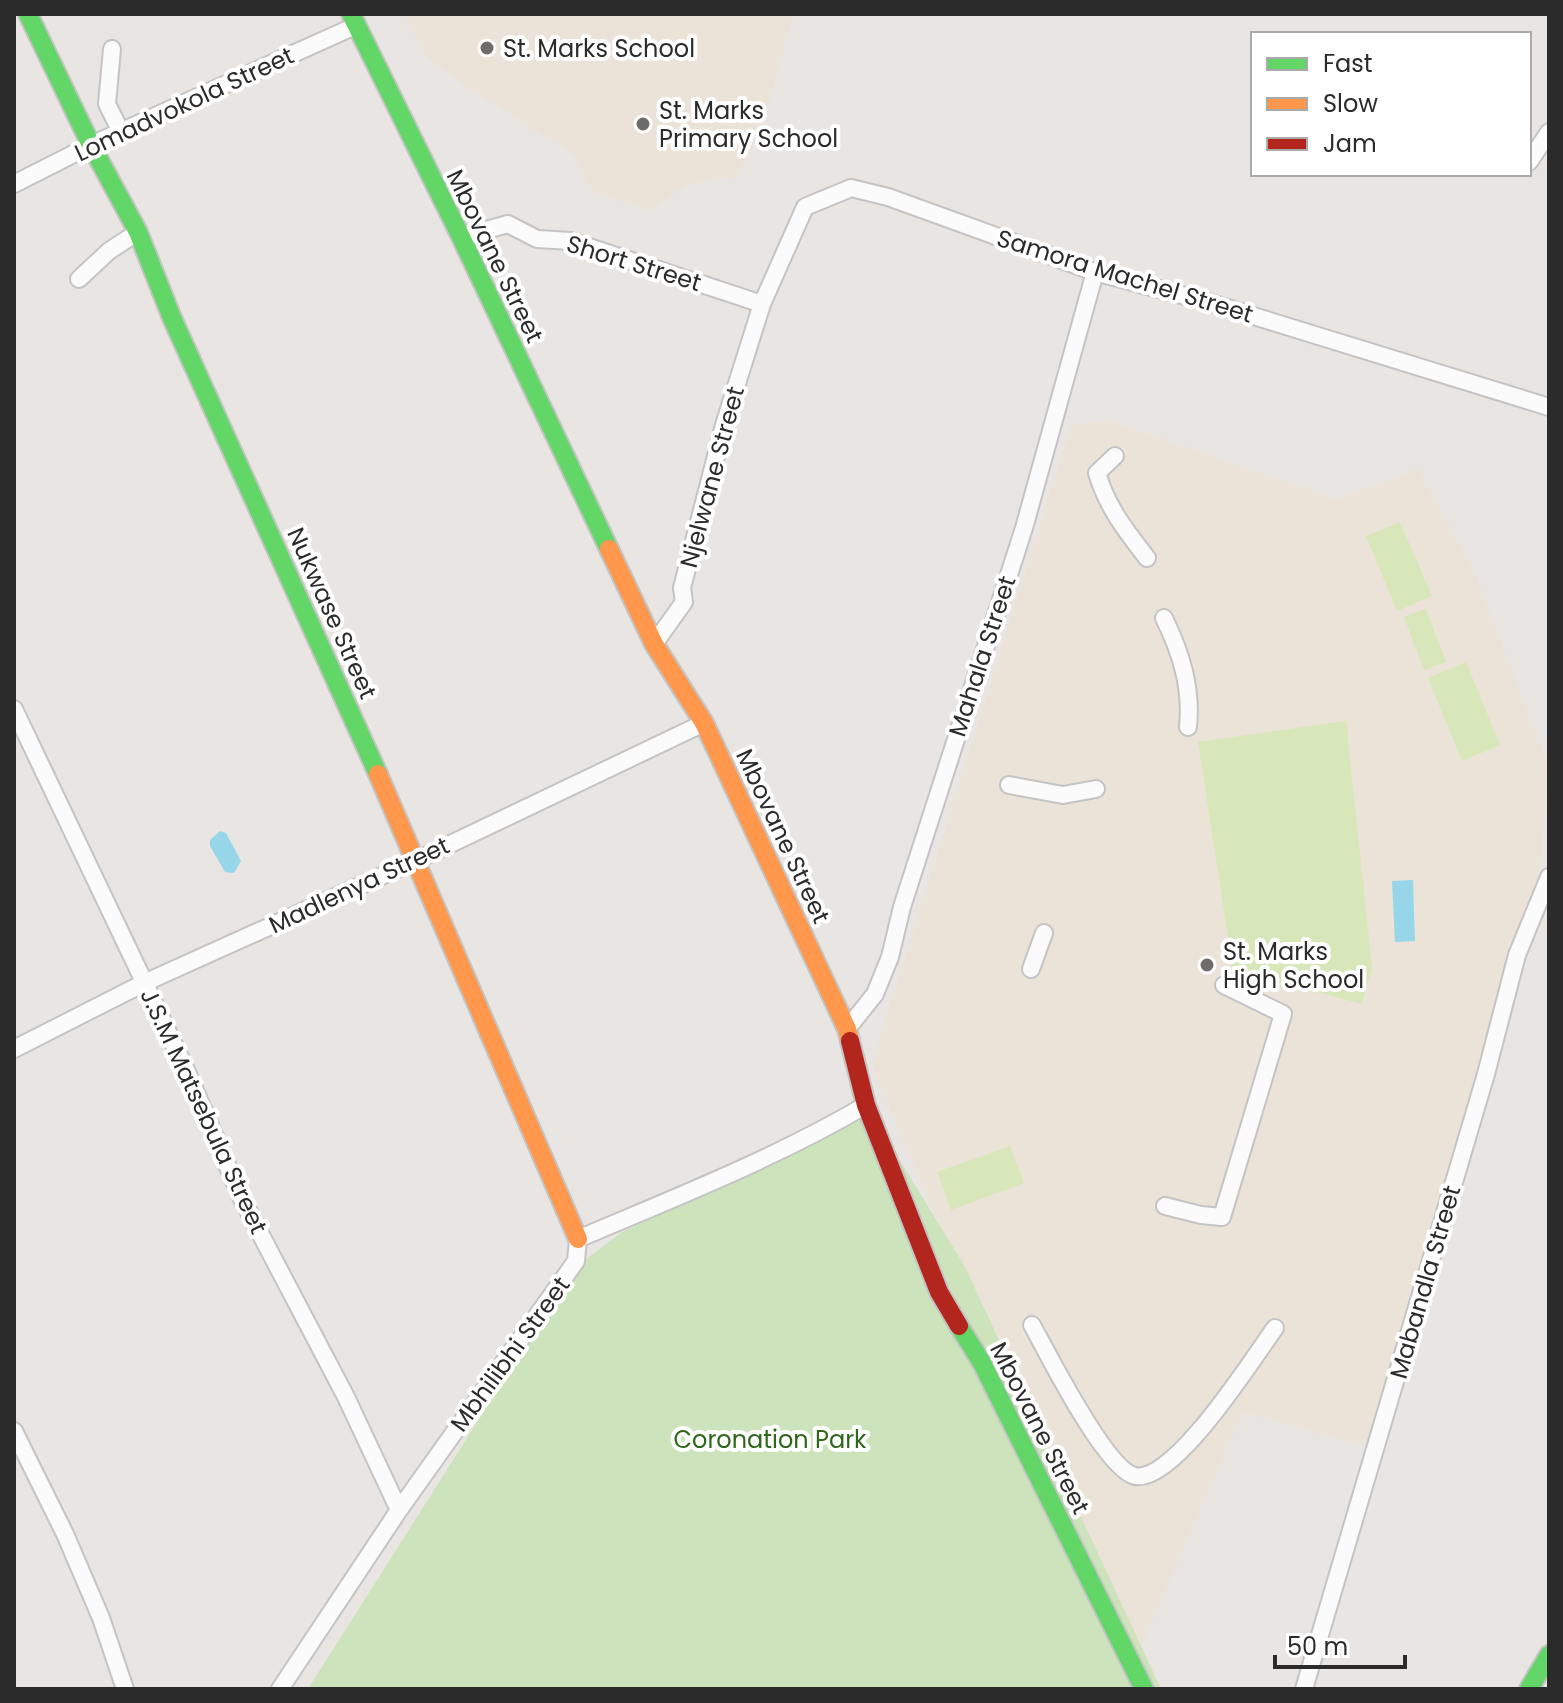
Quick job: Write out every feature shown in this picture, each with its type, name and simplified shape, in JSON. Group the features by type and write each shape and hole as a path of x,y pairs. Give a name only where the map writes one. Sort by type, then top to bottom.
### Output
{"street":[{"name":"Nukwase Street","path":"28,14 91,145 138,232 172,318 417,860 578,1239"},
{"name":"Lomadvokola Street","path":"14,184 353,20"},
{"name":"Mbovane Street","path":"353,20 461,237 654,644 704,723 847,1029 866,1105 939,1292 982,1363 1144,1689"},
{"path":"112,49 107,104 121,132"},
{"path":"1531,159 1549,132"},
{"name":"Samora Machel Street","path":"762,304 805,207 851,188 888,197 1095,272 1208,302 1549,407"},
{"name":"Short Street","path":"461,237 508,224 537,239 571,241 762,304"},
{"path":"79,279 109,251 138,232"},
{"name":"Mahala Street","path":"847,1029 875,994 890,957 902,907 1024,528 1095,272"},
{"name":"Njelwane Street","path":"654,644 684,602 682,588 724,425 762,304"},
{"path":"1115,456 1097,473 1102,491 1115,516 1147,558"},
{"path":"1164,618 1185,673 1190,703 1188,727"},
{"name":"J.S.M Matsebula Street","path":"14,709 241,1197 346,1397 399,1510"},
{"name":"Madlenya Street","path":"14,1049 144,983 417,860 704,723"},
{"path":"1009,785 1063,795 1096,789"},
{"name":"Mabandla Street","path":"1304,1689 1486,1074 1517,955 1549,877"},
{"path":"1031,969 1044,933"},
{"path":"1165,1206 1222,1217 1283,1014 1224,985"},
{"path":"578,1239 762,1161 811,1138 866,1105"},
{"name":"Mbhilibhi Street","path":"280,1689 399,1510 576,1261 578,1239"},
{"path":"1032,1325 1104,1449 1125,1471 1137,1476 1151,1473 1167,1464 1203,1428 1275,1328"},
{"path":"14,1431 65,1534 101,1618 125,1689"},
{"path":"1529,1689 1549,1655"}],"shaded area":[{"name":"St. Marks Primary School","path":"404,14 793,14 769,104 737,176 687,185 649,211 591,190 574,155 467,87 427,57"},
{"name":"St. Marks High School","path":"1109,420 1336,499 1418,469 1473,568 1548,765 1540,867 1366,1447 1243,1412 1132,1667 986,1338 872,1064 1071,426"}],"green space":[{"path":"1400,522 1432,596 1397,611 1366,536"},
{"path":"1426,609 1446,662 1424,670 1404,617"},
{"path":"1466,662 1500,745 1462,761 1428,678"},
{"path":"1346,721 1372,967 1362,1004 1321,993 1235,982 1198,742"},
{"name":"Coronation Park","path":"866,1105 965,1267 1161,1689 308,1689 559,1293 585,1260 622,1232 833,1133"},
{"path":"1010,1146 1024,1183 951,1210 937,1172"}],"water":[{"path":"220,831 226,833 241,861 234,873 225,872 210,846 210,840"},
{"path":"1413,880 1415,941 1395,942 1392,881"}],"traffic: fast":[{"path":"28,14 91,145 138,232 172,318 378,774"},
{"path":"351,14 609,549"},
{"path":"959,1326 982,1363 1144,1689"},
{"path":"1529,1689 1549,1655"}],"traffic: slow":[{"path":"609,549 654,644 704,723 850,1041"},
{"path":"378,774 578,1239"}],"traffic: jam":[{"path":"850,1041 866,1105 939,1292 959,1326"}],"place":[{"name":"St. Marks School","path":"487,48"},
{"name":"St. Marks Primary School","path":"643,124"},
{"name":"St. Marks High School","path":"1207,965"}]}
